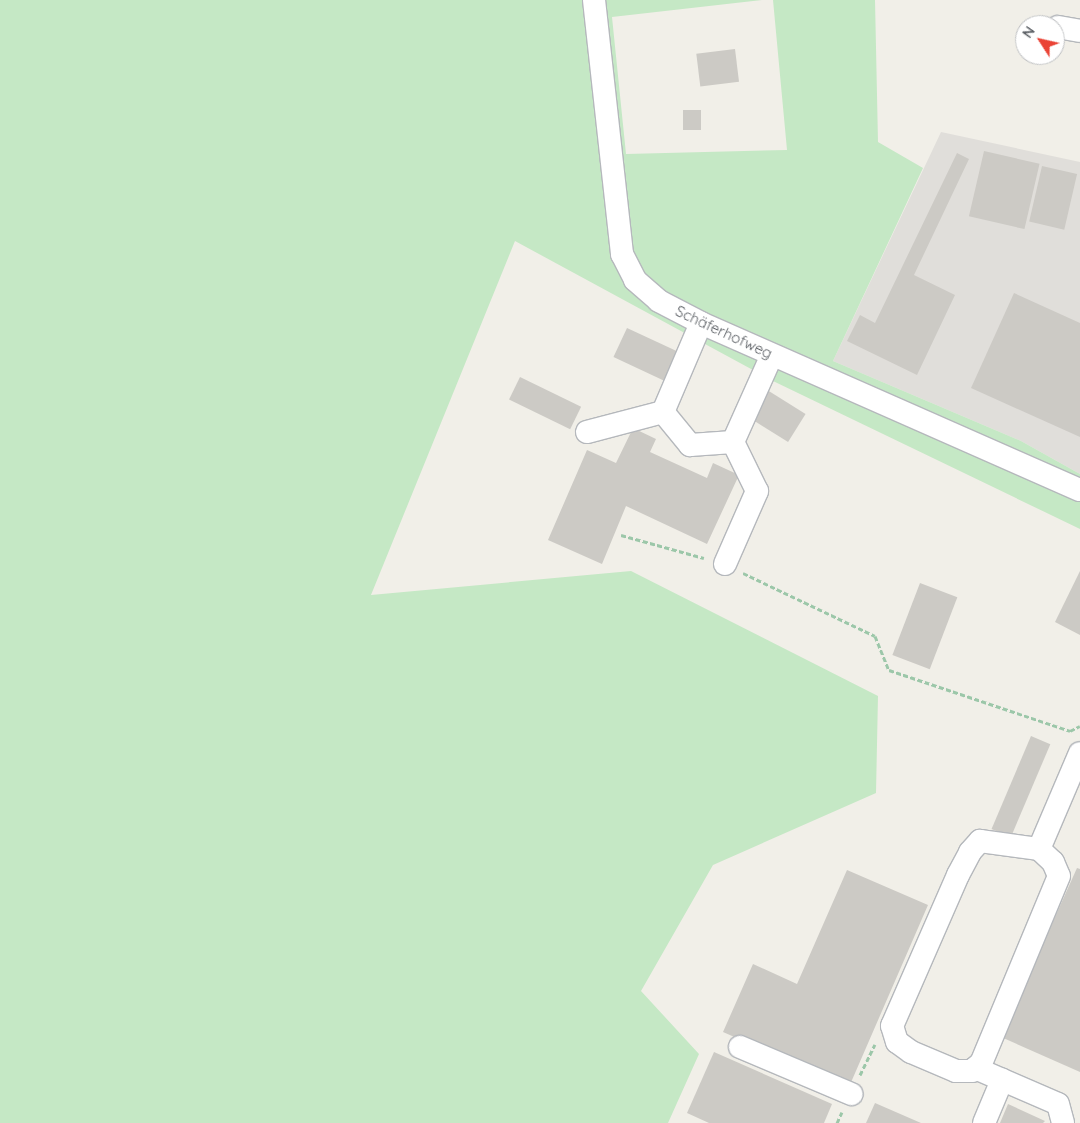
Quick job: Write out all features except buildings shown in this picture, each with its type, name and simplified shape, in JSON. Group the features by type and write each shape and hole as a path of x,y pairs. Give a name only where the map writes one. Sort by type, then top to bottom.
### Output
{"street":[{"name":"Schäferhofweg","path":"594,0 622,254 641,286 660,302 701,323 1080,490"},
{"path":"1065,28 1080,31"},
{"path":"662,412 701,323"},
{"path":"733,442 772,355"},
{"path":"587,432 662,412"},
{"path":"662,412 690,445 733,442"},
{"path":"724,564 757,491 733,442"},
{"path":"1039,849 1080,753"},
{"path":"980,841 1039,849 1053,862 1060,876 981,1063 972,1071 956,1071 911,1052 897,1042 892,1026 970,852 980,841"},
{"path":"740,1048 851,1094"},
{"path":"975,1068 1058,1104 1063,1123"},
{"path":"984,1123 1002,1080"}],"path":[{"path":"620,535 724,564 875,636 889,670 1070,731 1080,726"},
{"path":"837,1123 878,1038 892,1026"}],"shaded area":[{"path":"941,132 1080,162 1080,474 1021,441 833,361"}],"green space":[{"path":"0,0 762,0 612,17 626,154 787,150 773,0 875,0 878,142 923,168 833,361 1021,441 1080,474 1080,529 773,381 515,241 371,595 631,571 878,696 876,793 713,865 641,991 699,1054 668,1123 0,1123"}]}
